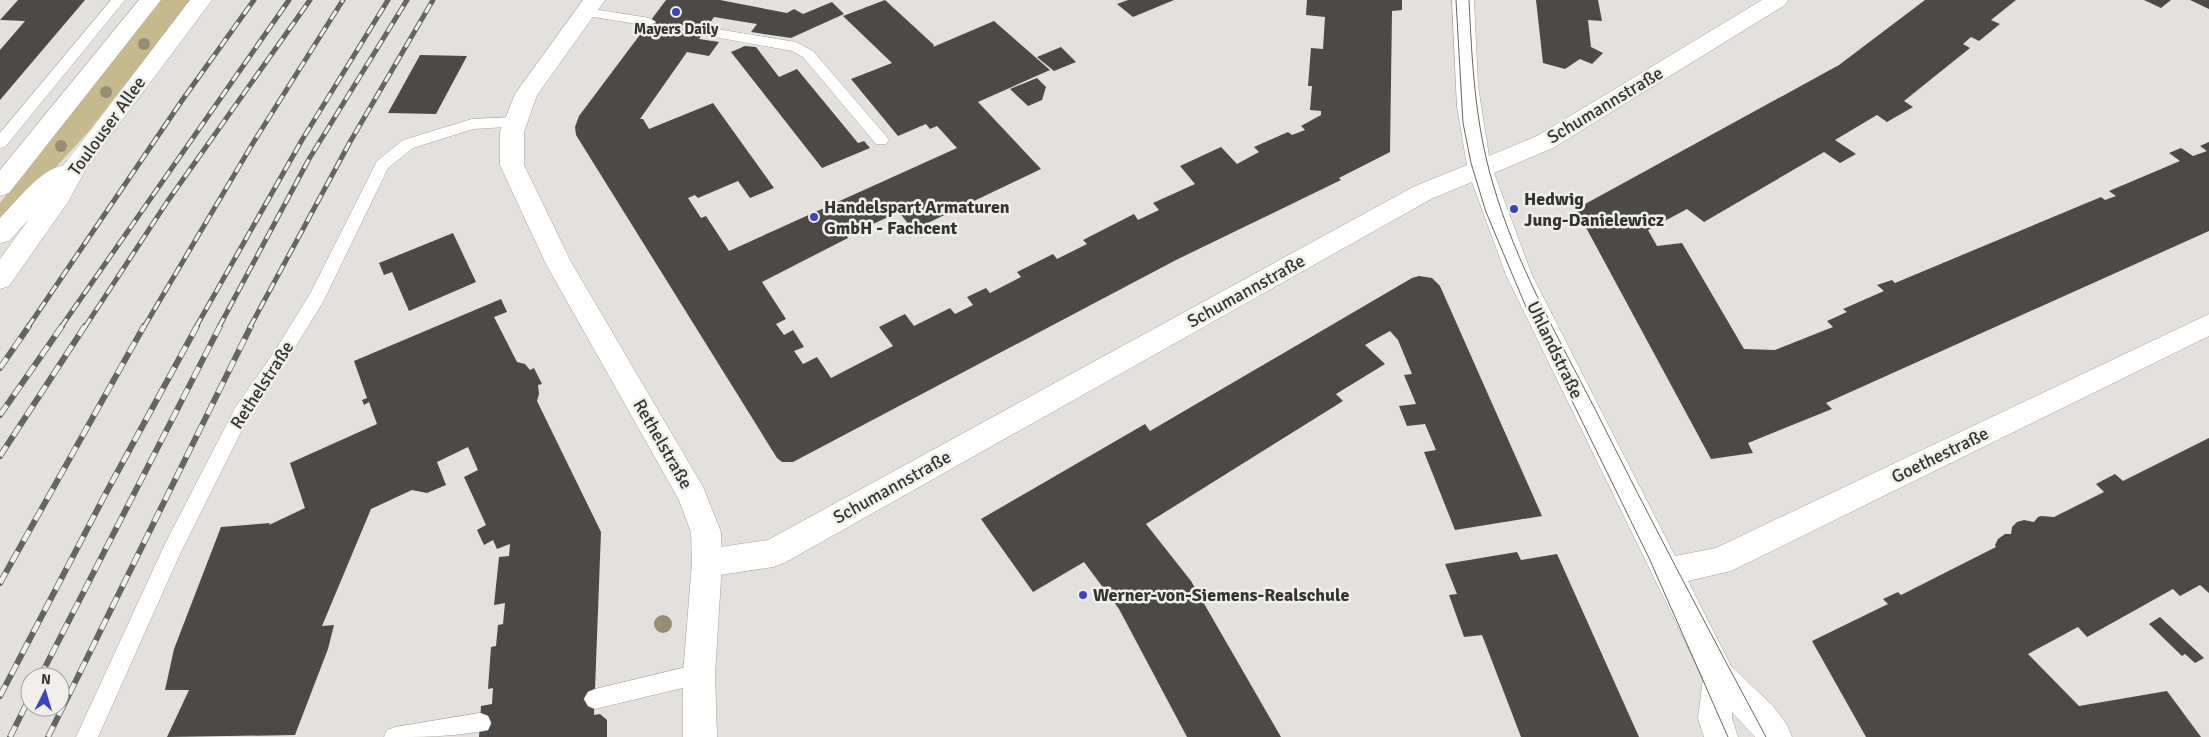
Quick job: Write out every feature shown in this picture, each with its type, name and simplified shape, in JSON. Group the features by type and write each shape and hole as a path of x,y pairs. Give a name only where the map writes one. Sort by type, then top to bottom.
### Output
{"street":[{"path":"0,187 150,0"},
{"name":"Toulouser Allee","path":"0,279 59,196 78,162 201,0"},
{"name":"Uhlandstraße","path":"1463,0 1469,103 1480,169 1498,223 1519,275 1719,677 1761,717 1775,737"},
{"name":"Schumannstraße","path":"707,563 773,553 1422,193 1545,142 1778,0"},
{"name":"Rethelstraße","path":"590,6 533,81 514,122 510,149 512,165 559,264 693,496 706,532 707,563 699,674 700,737"},
{"path":"0,234 40,191 78,162"},
{"name":"Goethestraße","path":"1666,572 1720,561 2209,324"},
{"path":"1719,677 1715,718 1722,737"}],"lane":[{"path":"0,143 118,0"},
{"path":"590,6 649,22"},
{"path":"704,32 796,47 808,54 881,140"},
{"name":"Rethelstraße","path":"87,737 172,550 241,413 280,357 317,297 382,165 408,144 472,124 514,122"},
{"path":"595,699 699,674"},
{"path":"395,737 480,723"}],"shaded area":[{"path":"160,0 190,0 89,131 0,228 0,203"}],"building":[{"path":"18,0 85,0 0,100 0,50 25,21 0,20"},
{"path":"666,0 720,0 787,13 794,9 803,14 832,2 844,14 791,38 751,32 757,24 714,17 699,39 719,42 709,56 687,52 640,119 643,119 649,129 713,103 774,188 750,198 738,181 698,198 695,195 688,198 701,218 706,216 729,251 957,148 937,126 930,129 926,124 898,136 851,79 892,63 843,16 885,0 934,45 933,47 994,21 1050,70 978,102 1041,169 913,230 899,212 847,236 848,238 762,282 786,319 776,324 784,335 793,330 804,347 794,351 803,364 817,357 831,378 893,346 879,327 905,314 914,326 950,308 955,314 973,305 967,297 986,288 990,293 1021,277 1017,272 1053,254 1057,259 1087,244 1083,240 1134,214 1138,220 1159,210 1153,203 1195,184 1180,166 1221,147 1237,164 1259,152 1254,147 1288,132 1292,135 1305,130 1301,126 1321,115 1321,111 1310,110 1312,86 1308,86 1311,48 1323,49 1325,17 1306,15 1307,0 1402,0 1402,10 1392,11 1390,152 1339,178 1341,180 1176,260 793,462 782,462 777,458 576,135 575,127 579,116"},
{"path":"1128,0 1174,0 1133,17 1117,4"},
{"path":"1536,0 1598,0 1602,21 1588,20 1591,47 1603,53 1592,64 1580,59 1565,69 1543,63"},
{"path":"1925,0 2016,0 1991,20 2000,24 1979,41 1971,37 1963,44 1970,48 1904,101 1913,107 1887,122 1877,115 1835,140 1856,154 1840,163 1824,152 1704,222 1687,209 1648,230 1657,246 1682,243 1744,349 1775,350 1833,327 1827,321 1847,312 1843,309 1884,291 1877,285 1892,280 1895,283 2101,197 2105,200 2116,196 2109,191 2180,161 2169,153 2181,148 2193,156 2207,151 2200,146 2209,142 2209,231 1826,403 1832,409 1748,443 1753,453 1711,459 1576,209 1839,65"},
{"path":"2144,0 2171,0 2161,8"},
{"path":"2190,0 2209,0 2209,9"},
{"path":"745,46 756,47 779,77 797,69 858,143 864,141 870,148 822,168 731,52"},
{"path":"1061,47 1076,62 1054,71 1037,57"},
{"path":"420,55 467,56 436,114 388,113"},
{"path":"1037,78 1046,87 1042,100 1028,106 1010,89"},
{"path":"453,233 476,282 409,311 392,272 384,275 379,263"},
{"path":"1419,276 1432,278 1440,286 1542,516 1455,530 1424,452 1436,450 1425,424 1407,426 1399,406 1416,404 1404,375 1412,374 1398,340 1390,331 1365,345 1385,364 1336,394 1343,401 1146,524 1191,581 1281,737 1187,737 1119,609 1084,562 1033,592 981,519 1145,424 1150,431 1412,278"},
{"path":"501,299 507,312 494,317 517,362 525,364 530,370 534,368 542,384 538,385 539,394 537,401 601,532 594,715 600,714 607,720 607,737 479,737 481,706 492,704 493,688 488,689 491,647 496,646 498,625 503,624 505,603 494,605 499,557 509,556 510,544 497,549 493,540 484,545 477,530 486,525 464,477 478,470 468,447 437,462 446,485 427,493 412,490 371,509 322,626 334,625 328,649 295,735 167,737 189,690 165,690 174,649 221,527 270,523 269,525 305,508 290,463 377,424 369,402 364,405 362,400 367,398 354,361"},
{"path":"2209,438 2209,593 2200,585 2180,596 2173,589 2087,637 2078,627 2028,654 2079,706 2167,691 2201,737 1866,737 1812,641 1888,604 1883,599 1898,592 1901,595 1996,547 1998,539 2005,534 2011,534 2012,527 2017,522 2024,520 2034,522 2041,516 2054,517 2104,492 2096,484 2115,474 2123,481"},
{"path":"1517,552 1521,560 1557,554 1639,737 1521,737 1482,635 1464,637 1449,595 1457,594 1445,564"},
{"path":"2160,617 2204,658 2195,663 2185,654 2182,656 2149,624"}],"tram line":[{"path":"1456,0 1463,123 1471,163 1486,212 1526,307 1649,558 1728,737"},
{"path":"1469,0 1473,70 1482,139 1493,184 1513,243 1553,328 1766,737"}],"railway":[{"path":"28,327 183,99 254,0"},
{"path":"61,327 289,0"},
{"path":"85,327 167,202 310,0"},
{"path":"144,327 253,143 343,0"},
{"path":"196,327 302,140 388,0"},
{"path":"219,327 309,159 407,0"},
{"path":"250,327 350,142 433,0"},
{"path":"0,368 29,326"},
{"path":"0,415 62,326"},
{"path":"0,456 85,326"},
{"path":"0,583 144,326"},
{"path":"0,696 106,493 197,326"},
{"path":"45,667 220,326"},
{"path":"48,737 251,326"},
{"path":"10,737 20,717"}],"place":[{"name":"Mayers Daily","path":"676,12"},
{"name":"Hedwig Jung-Danielewicz","path":"1514,209"},
{"name":"Handelspart Armaturen GmbH - Fachcent","path":"814,217"},
{"name":"Werner-von-Siemens-Realschule","path":"1083,595"}]}
